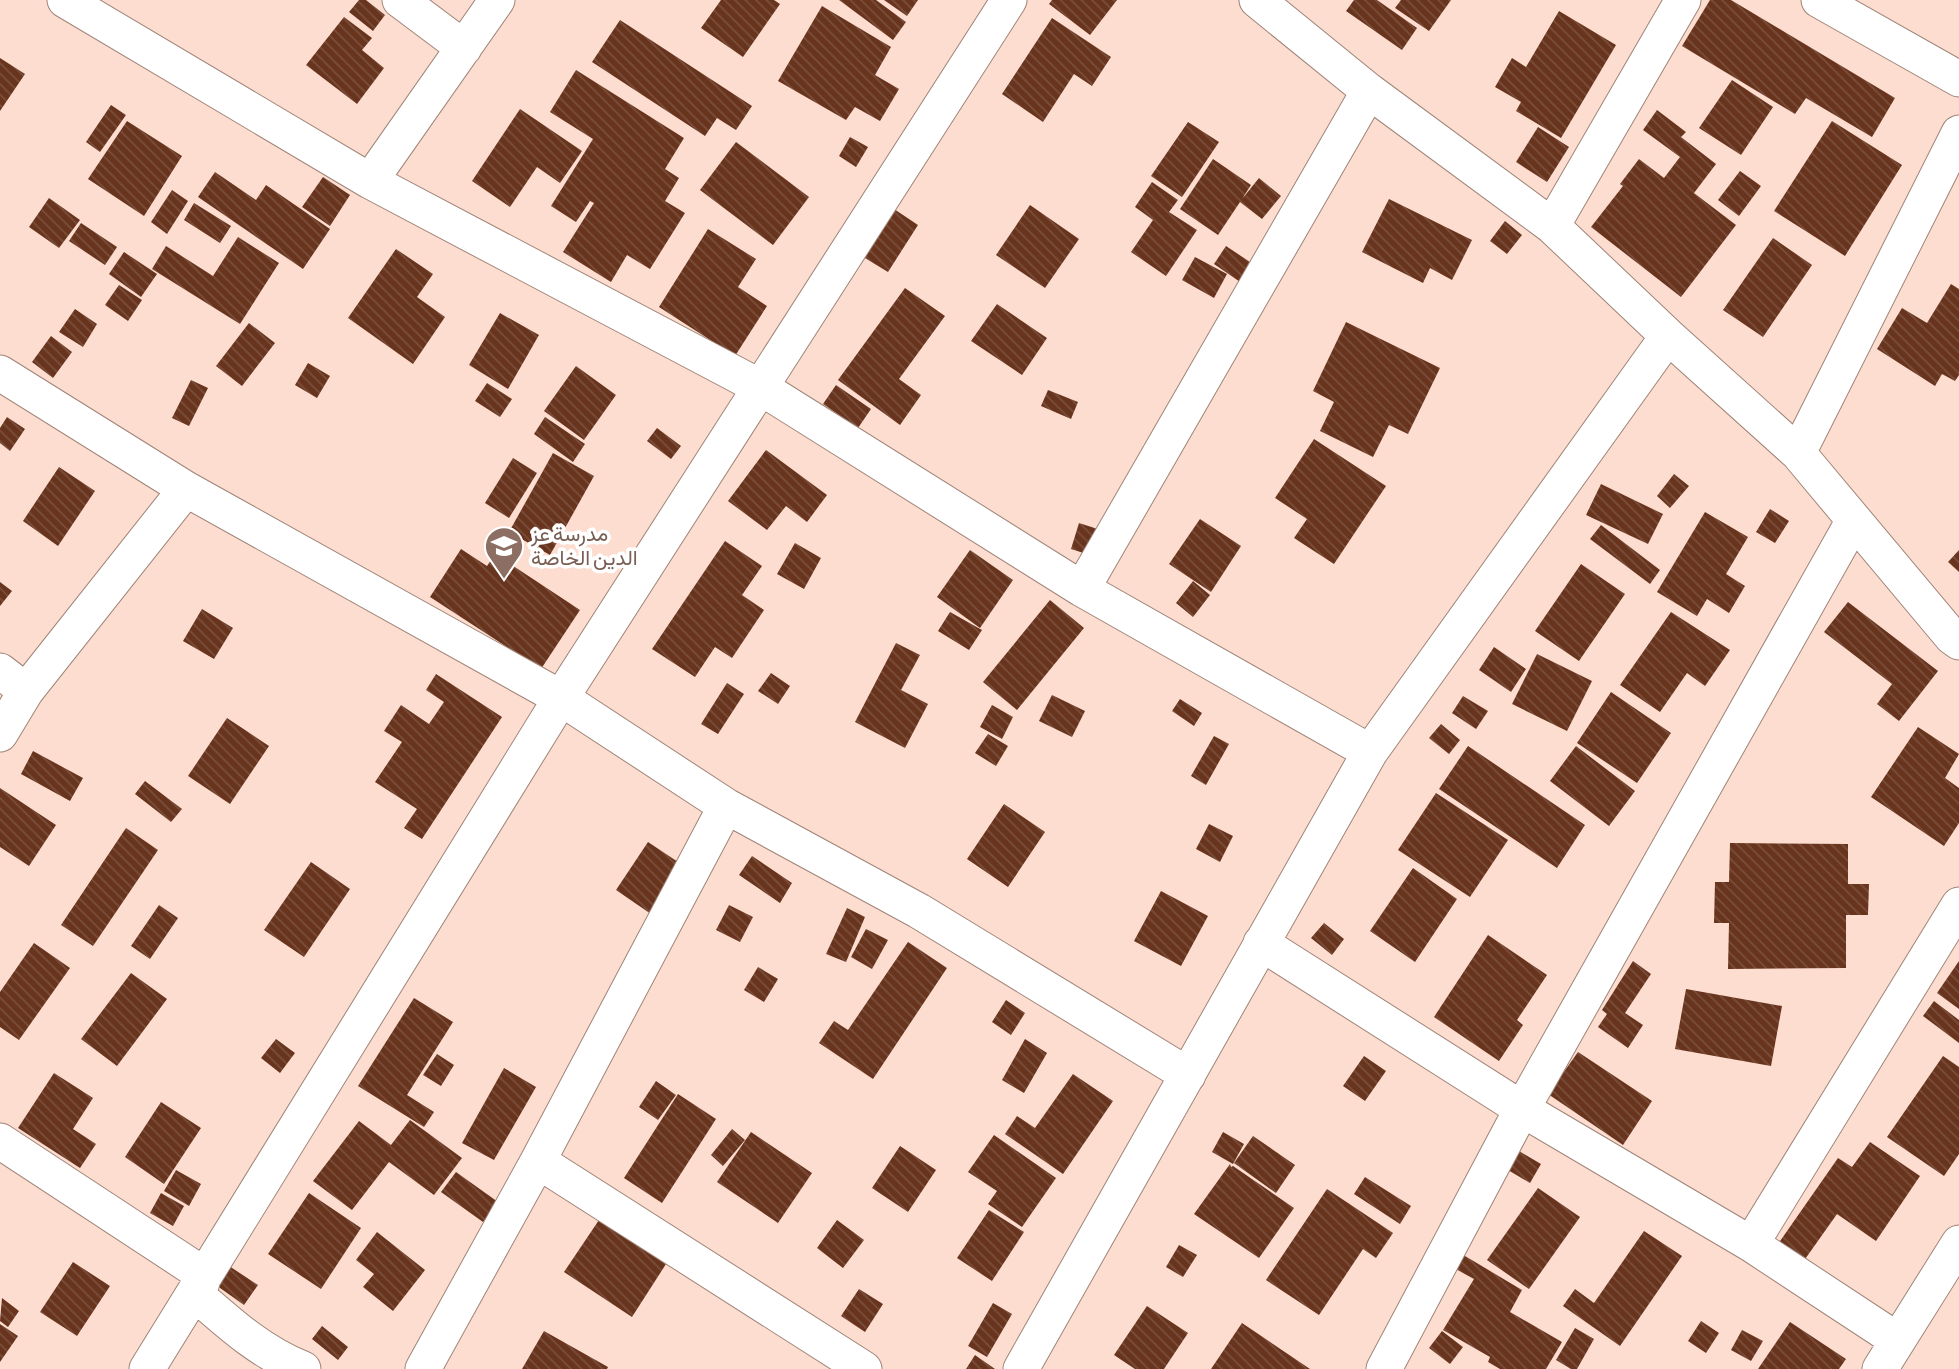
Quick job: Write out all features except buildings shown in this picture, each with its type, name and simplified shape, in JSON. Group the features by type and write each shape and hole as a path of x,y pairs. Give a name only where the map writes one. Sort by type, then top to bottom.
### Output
{"street":[{"path":"65,0 370,181 760,387 1082,589 1370,752"},
{"path":"400,0 464,48"},
{"path":"370,181 497,0"},
{"path":"147,1369 561,698 1009,0"},
{"path":"1257,0 1299,13 1369,91 1552,226 1668,337 1798,453 1957,636"},
{"path":"1552,226 1683,0"},
{"path":"1819,0 1959,79"},
{"path":"1082,589 1369,91"},
{"path":"1798,453 1959,133"},
{"path":"1021,1369 1370,752 1668,337"},
{"path":"0,373 186,489 561,698 726,806 919,911 1188,1075"},
{"path":"0,734 13,681 186,489"},
{"path":"1391,1366 1522,1109 1854,520"},
{"path":"423,1369 538,1161 726,806"},
{"path":"1751,1244 1959,905"},
{"path":"1261,943 1522,1109 1751,1244 1889,1354 1959,1243"},
{"path":"0,1141 204,1275"},
{"path":"538,1161 864,1369"},
{"path":"204,1275 198,1296 242,1335 281,1360 303,1369"}],"place":[{"name":"مدرسة عز الدين الخاصة","path":"504,580"}]}
